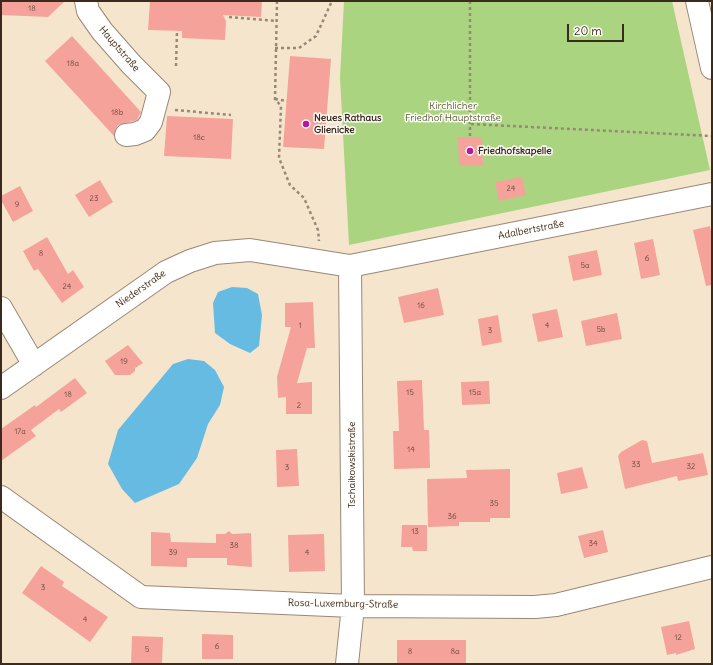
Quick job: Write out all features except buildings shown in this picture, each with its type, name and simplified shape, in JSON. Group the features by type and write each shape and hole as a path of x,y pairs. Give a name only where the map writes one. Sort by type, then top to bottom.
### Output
{"street":[{"name":"Hauptstraße","path":"86,1 88,11 102,31 131,64 159,92 154,114 145,130 135,134 126,134"},
{"path":"697,1 712,68"},
{"name":"Adalbertstraße","path":"350,266 712,194"},
{"name":"Niederstraße","path":"1,388 166,272 190,261 215,253 250,250 350,266"},
{"name":"Tschaikowskistraße","path":"347,664 353,606 350,266"},
{"path":"1,308 34,365"},
{"name":"Rosa-Luxemburg-Straße","path":"1,496 141,597 353,606 535,607 556,605 712,567"}],"path":[{"path":"277,1 275,99 281,106 278,158 290,185 304,198 318,230 319,240 316,261"},
{"path":"276,48 299,48 316,36 332,1"},
{"path":"470,1 470,137"},
{"path":"229,17 276,21"},
{"path":"176,66 178,31"},
{"path":"271,70 275,71"},
{"path":"275,99 287,101"},
{"path":"171,110 231,115"},
{"path":"471,124 712,136"}],"green space":[{"name":"Kirchlicher Friedhof Hauptstraße","path":"344,1 672,1 710,170 349,245 340,78"}],"water":[{"path":"232,287 247,288 258,294 262,315 259,346 250,353 230,344 215,333 213,303 218,292"},
{"path":"188,359 204,361 215,370 224,387 220,405 208,424 197,458 179,484 135,503 122,489 108,464 118,430 173,364"}],"place":[{"name":"Neues Rathaus Glienicke","path":"306,124"},
{"name":"Friedhofskapelle","path":"470,151"}]}
